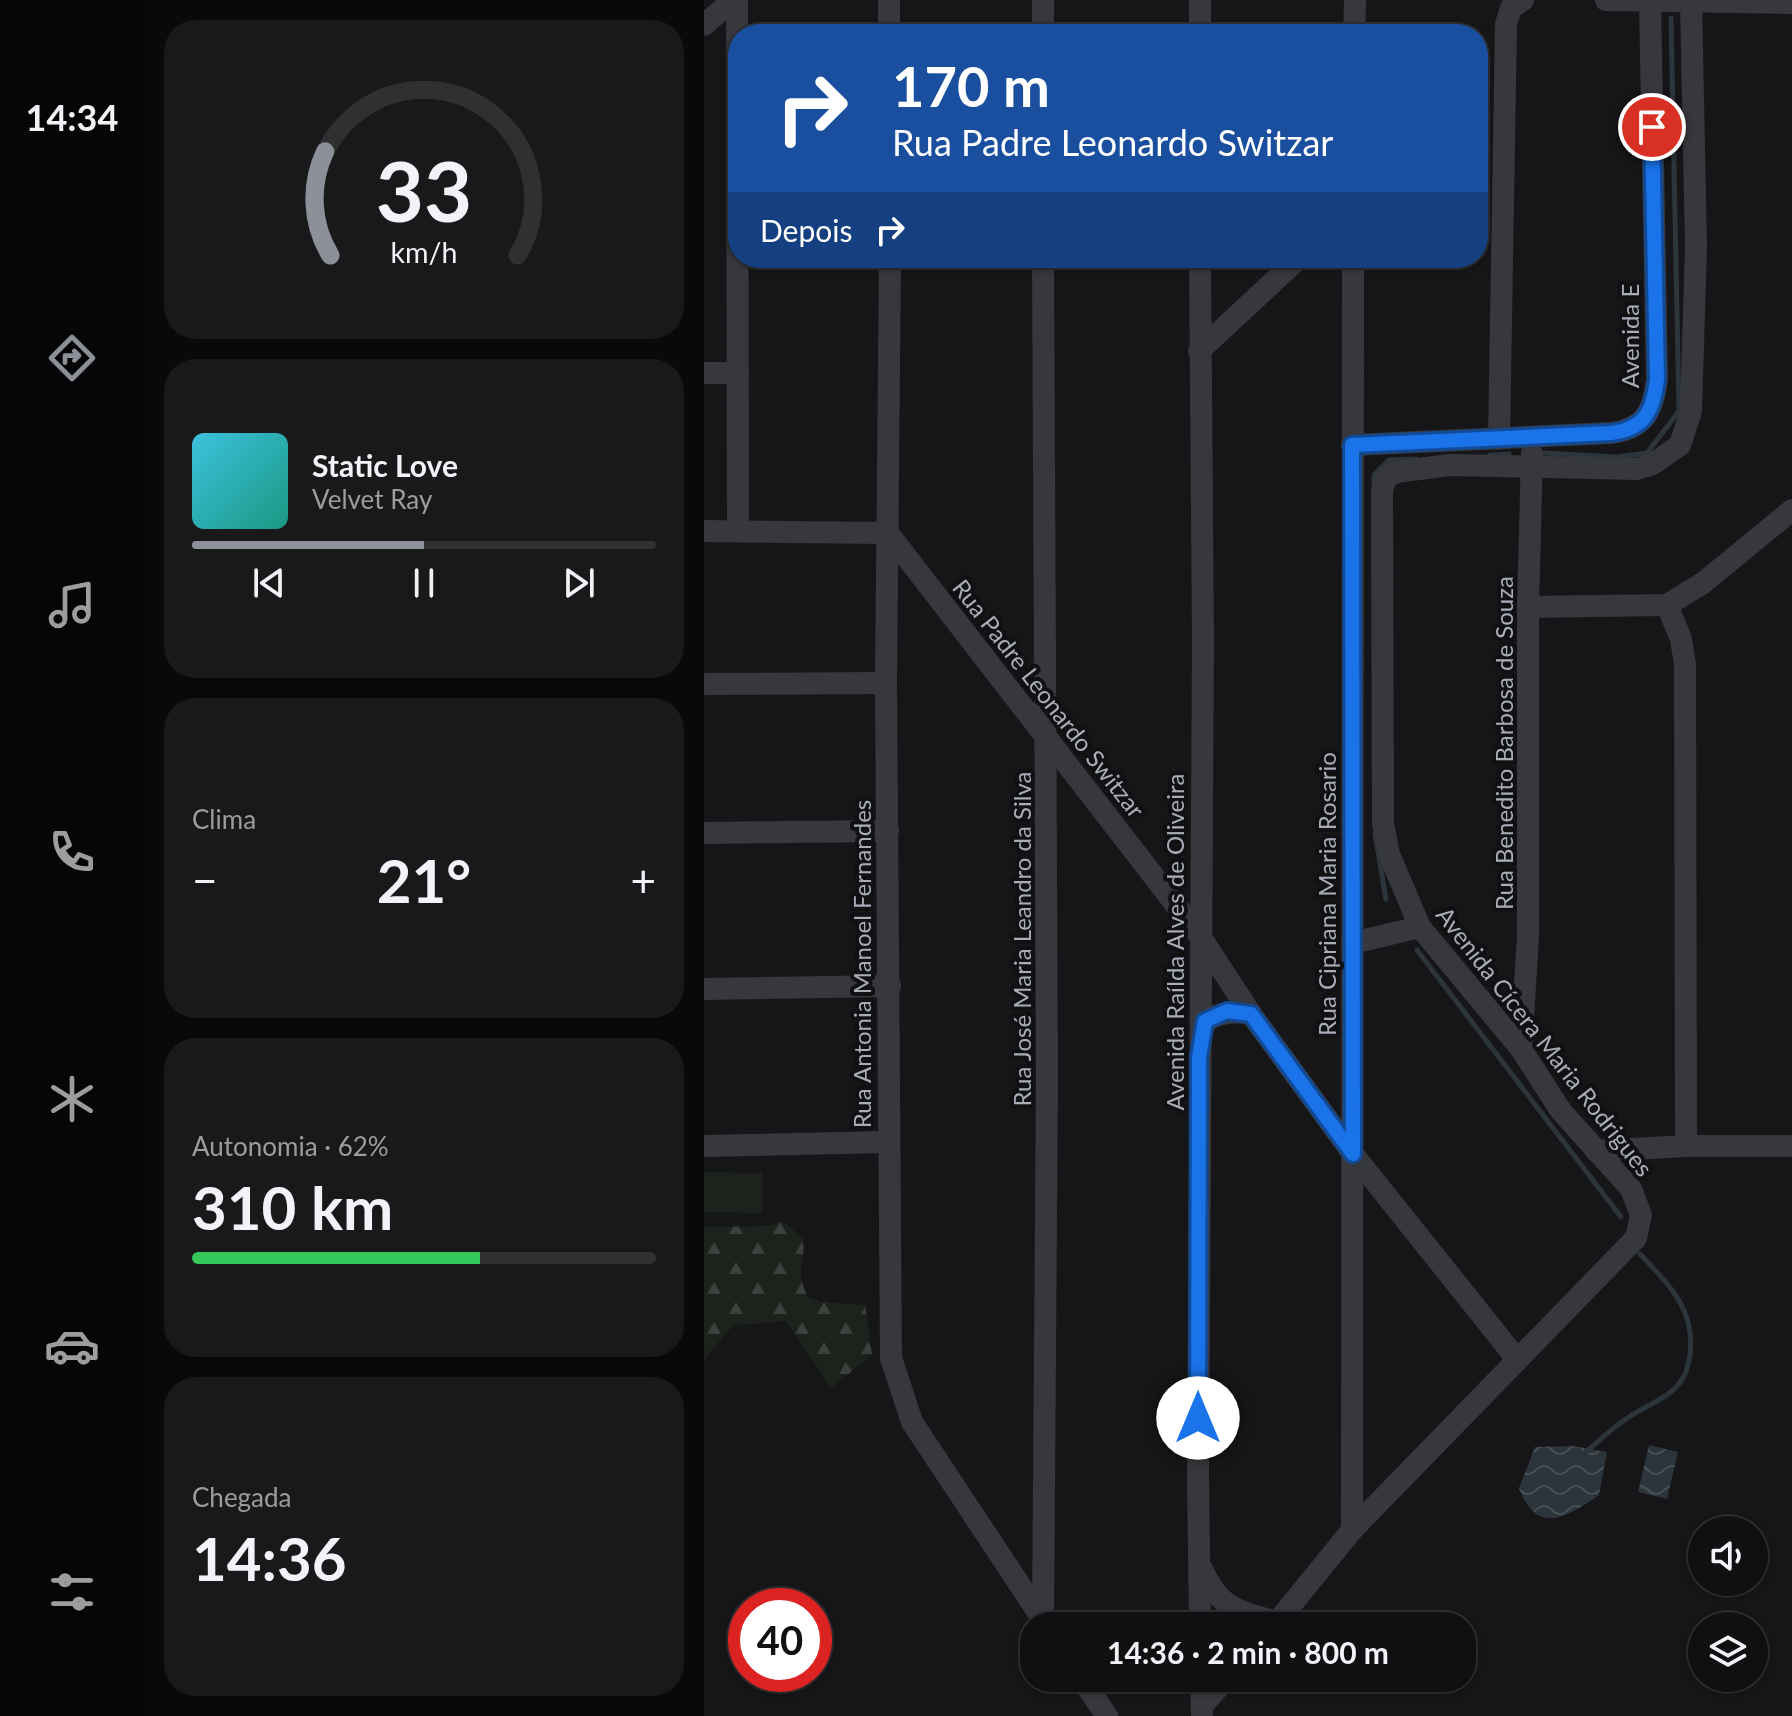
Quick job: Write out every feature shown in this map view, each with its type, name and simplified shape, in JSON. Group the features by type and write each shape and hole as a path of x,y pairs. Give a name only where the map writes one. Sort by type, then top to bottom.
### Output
{"street":[{"path":"704,25 735,0"},
{"path":"735,0 735,24"},
{"path":"889,0 889,24"},
{"path":"1043,0 1043,24"},
{"path":"1200,0 1200,24"},
{"path":"1354,24 1355,0"},
{"path":"1499,439 1506,24 1511,8 1523,0"},
{"path":"1606,0 1792,3"},
{"name":"Avenida Cícera Maria Rodrigues","path":"1516,1358 1636,1238 1641,1215 1637,1201 1624,1180 1561,1111 1521,1049 1420,927 1389,854 1383,824 1382,490 1386,478 1406,469 1450,465 1637,469 1667,457 1680,445 1688,430 1696,247 1691,0"},
{"name":"Avenida E","path":"1352,445 1628,431 1646,420 1654,403 1657,379 1650,1"},
{"path":"737,268 738,531"},
{"name":"Rua Antonia Manoel Fernandes","path":"890,268 886,683 891,1358 912,1422 1038,1612"},
{"name":"Rua José Maria Leandro da Silva","path":"1043,268 1047,736 1045,1612"},
{"name":"Avenida Raílda Alves de Oliveira","path":"1200,268 1203,642 1200,1612"},
{"path":"1199,351 1288,268"},
{"name":"Rua Cipriana Maria Rosario","path":"1352,1530 1353,268"},
{"path":"704,373 738,373"},
{"name":"Rua Benedito Barbosa de Souza","path":"1521,1049 1528,937 1528,607 1532,437"},
{"path":"1528,607 1667,605 1703,583 1792,510"},
{"path":"704,531 888,533"},
{"name":"Rua Padre Leonardo Switzar","path":"888,533 1200,936 1251,1014 1353,1154 1516,1358"},
{"path":"1667,605 1681,639 1685,664 1686,1146"},
{"path":"704,684 886,683"},
{"path":"704,833 888,831"},
{"path":"1352,943 1420,927"},
{"path":"704,989 890,986"},
{"path":"1201,1033 1205,1021 1227,1011 1251,1014"},
{"path":"704,1146 887,1142"},
{"path":"1596,1151 1686,1146 1792,1146"},
{"path":"1286,1612 1352,1530 1516,1358"},
{"path":"1198,1561 1211,1590 1224,1604 1245,1612"},
{"path":"1091,1692 1107,1716"},
{"path":"1202,1711 1216,1692"}],"green space":[{"path":"704,1172 762,1173 762,1213 704,1212"},
{"path":"783,1221 803,1239 801,1274 808,1297 822,1302 865,1305 872,1355 831,1388 786,1321 733,1325 704,1360 704,1227 768,1226"}],"water":[{"path":"1649,1445 1678,1452 1667,1499 1638,1492"},
{"path":"1572,1446 1607,1452 1599,1495 1576,1510 1554,1518 1544,1518 1526,1503 1519,1488 1535,1447"}],"waterway":[{"path":"1544,453 1617,457 1647,453 1679,411 1671,18"},
{"path":"1490,455 1509,454"},
{"path":"1374,484 1374,475 1389,460 1416,459"},
{"path":"1375,834 1386,899"},
{"path":"1417,950 1621,1217"},
{"path":"1586,1452 1623,1421 1671,1392 1688,1365 1691,1338 1684,1311 1670,1287 1640,1254"}],"route":[{"path":"1198,1418 1199,1057 1205,1021 1227,1011 1251,1014 1353,1154 1352,445 1611,433 1628,431 1646,420 1654,403 1657,379 1652,127"}]}
